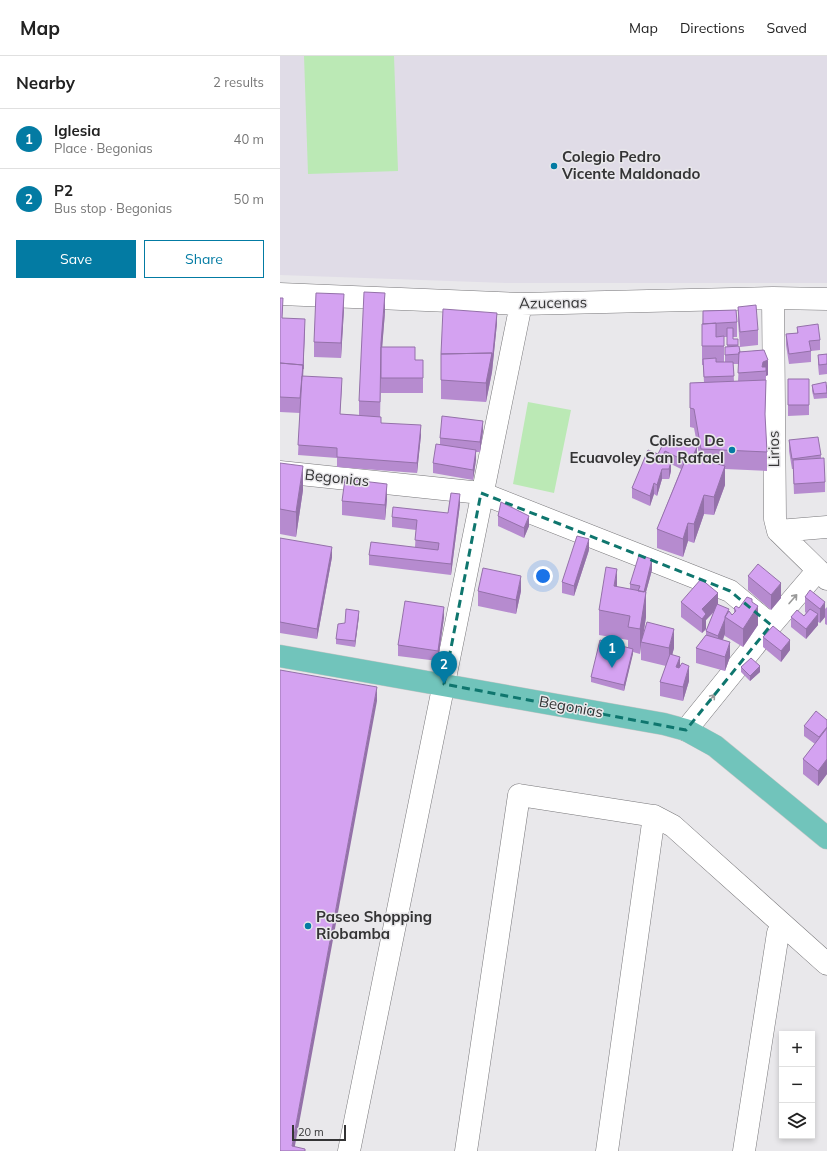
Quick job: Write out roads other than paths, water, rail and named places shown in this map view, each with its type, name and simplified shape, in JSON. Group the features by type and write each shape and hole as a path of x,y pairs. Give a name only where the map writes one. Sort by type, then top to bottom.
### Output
{"main road":[{"name":"Begonias","path":"280,656 664,724 686,730 715,746 827,838"}],"street":[{"name":"Azucenas","path":"280,294 521,304 772,298 827,299"},
{"name":"Lirios","path":"772,298 775,512 778,531"},
{"path":"349,1151 521,304"},
{"name":"Begonias","path":"280,472 482,494 730,591 771,625"},
{"path":"778,531 827,527"},
{"path":"686,730 771,625 823,574 778,531"},
{"path":"466,1151 519,796 654,816 673,826 827,964"},
{"path":"606,1151 654,816"},
{"path":"744,1151 778,933 784,926"}],"place":[{"name":"Colegio Pedro Vicente Maldonado","path":"554,166"},
{"name":"Coliseo De Ecuavoley San Rafael","path":"732,450"},
{"name":"Iglesia","path":"612,668"},
{"name":"P2","path":"444,684"},
{"name":"Paseo Shopping Riobamba","path":"308,926"}]}
